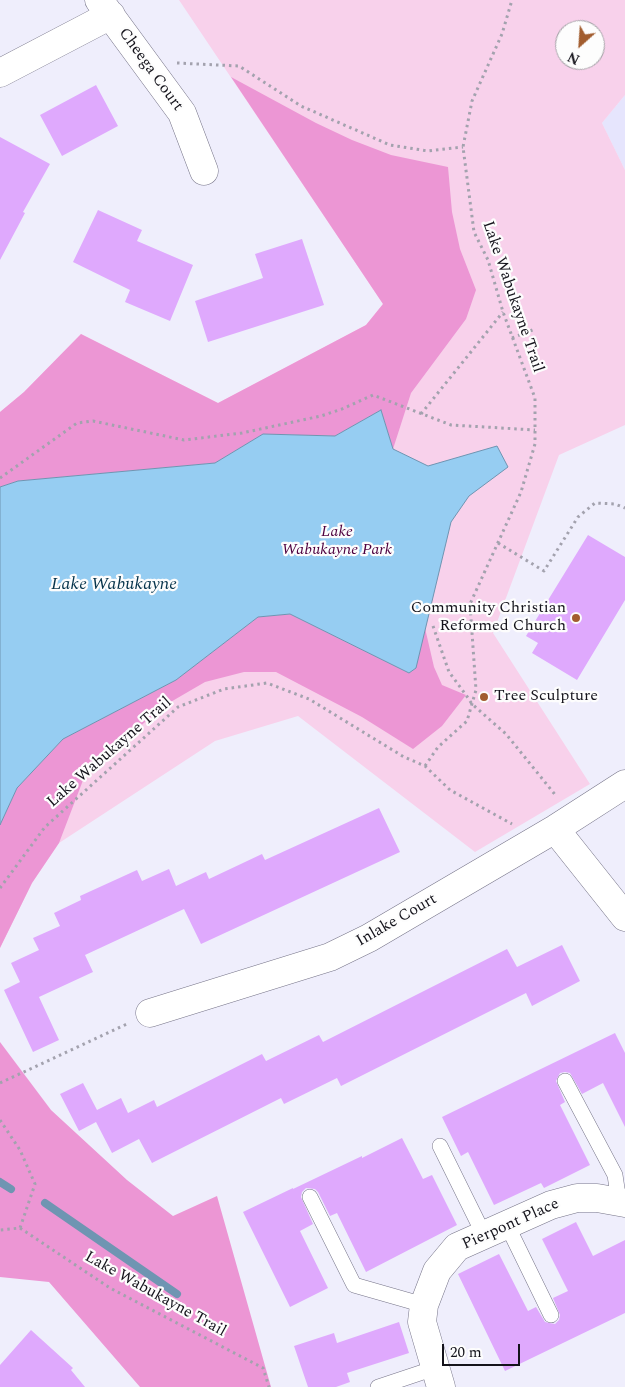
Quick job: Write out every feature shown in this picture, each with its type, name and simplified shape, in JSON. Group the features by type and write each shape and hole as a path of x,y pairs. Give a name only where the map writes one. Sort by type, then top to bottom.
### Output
{"street":[{"name":"Cheega Court","path":"105,8 182,112 204,171"},
{"path":"0,73 105,8"},
{"name":"Inlake Court","path":"150,1013 330,957 369,938 556,828 625,784"},
{"path":"556,828 625,917"},
{"name":"Pierpont Place","path":"438,1378 422,1322 424,1305 437,1272 457,1247 551,1205 577,1198 597,1198 622,1202"}],"lane":[{"path":"565,1081 615,1175 622,1202"},
{"path":"440,1146 551,1315"},
{"path":"310,1197 354,1284 424,1305"},
{"path":"378,1387 438,1378"}],"path":[{"name":"Lake Wabukayne Trail","path":"425,766 438,747 467,721 476,690 470,604 521,492 535,444 535,398 503,312 488,260 474,232 463,146 472,101 502,34 512,0"},
{"path":"147,65 188,62 239,66 300,106 390,145 428,152 463,146"},
{"path":"421,414 503,312"},
{"path":"512,338 535,329"},
{"path":"0,478 77,423 93,422 184,440 242,433 320,416 342,410 373,395 451,425 535,430"},
{"path":"498,543 544,571 578,517 595,502 615,504 625,508"},
{"path":"433,626 449,672 472,704 506,734 556,828"},
{"name":"Lake Wabukayne Trail","path":"0,888 45,827 178,707 224,689 267,683 309,700 404,757 425,766 450,790 556,828"},
{"path":"0,1082 150,1013"},
{"path":"0,1120 20,1150 35,1184 20,1228 0,1230"},
{"name":"Lake Wabukayne Trail","path":"20,1228 110,1288 263,1368 269,1387"}],"shaded area":[{"path":"231,77 316,123 352,140 391,155 448,167 452,212 460,249 476,290 466,319 411,393 393,449 381,410 335,436 263,434 215,463 18,481 0,487 0,412 24,392 81,334 218,403 366,325 383,304"},
{"path":"625,95 625,170 602,123"},
{"path":"290,614 409,673 416,667 425,628 434,667 442,685 466,695 442,726 413,749 362,717 276,672 244,672 205,682 162,707 85,775 59,843 32,883 0,948 0,825 17,788 63,739 176,680 258,617"},
{"path":"0,1042 51,1110 127,1180 173,1216 217,1196 271,1387 140,1387 49,1282 0,1277"}],"green space":[{"name":"Lake Wabukayne Park","path":"179,0 625,0 625,95 602,123 625,170 625,425 559,455 493,633 590,784 475,852 298,716 215,741 59,843 32,883 0,948 0,412 24,392 81,334 218,403 366,325 383,304"}],"water":[{"name":"Lake Wabukayne","path":"381,410 393,449 428,466 497,446 508,467 469,496 451,522 416,668 409,673 290,614 258,617 176,680 63,739 17,788 0,825 0,487 18,481 215,463 263,434 335,436"}],"building":[{"path":"96,85 118,126 62,156 40,115"},
{"path":"0,137 50,164 23,212 25,213 0,260"},
{"path":"98,210 142,230 137,241 193,265 170,321 125,302 130,290 73,262"},
{"path":"302,239 324,305 208,342 195,301 263,278 255,254"},
{"name":"Community Christian Reformed Church","path":"588,535 625,557 625,600 577,680 532,653 538,643 526,636"},
{"path":"379,808 400,852 201,944 184,909 85,955 93,972 39,997 59,1040 33,1052 4,990 20,982 11,963 39,950 33,938 60,926 54,913 81,900 80,896 137,870 142,881 169,869 176,886 206,872 209,879 262,854 265,860"},
{"path":"562,945 580,981 532,1006 526,993 341,1086 337,1078 284,1104 281,1098 152,1163 139,1139 112,1153 96,1122 79,1131 60,1094 83,1083 97,1110 121,1098 128,1113 154,1100 157,1107 262,1054 266,1061 319,1035 323,1042 507,949 517,967"},
{"path":"615,1033 625,1053 625,1127 603,1083 582,1094 570,1073 560,1073 556,1081 565,1102 560,1105 590,1165 544,1188 541,1183 494,1205 468,1152 461,1156 442,1117"},
{"path":"402,1138 423,1179 432,1175 457,1225 366,1272 337,1213 330,1216 318,1192 315,1189 306,1188 302,1192 301,1197 313,1224 300,1231 328,1288 290,1307 243,1212"},
{"path":"576,1222 593,1256 625,1240 625,1313 505,1371 458,1274 499,1254 528,1311 536,1307 545,1322 555,1324 559,1320 560,1315 553,1298 568,1291 542,1239"},
{"path":"399,1322 409,1353 347,1373 350,1382 336,1387 308,1387 294,1346 334,1333 337,1343"},
{"path":"31,1330 73,1368 71,1370 85,1387 0,1387 0,1365"}],"waterway":[{"path":"0,1182 11,1189"},
{"path":"45,1203 177,1294"}],"place":[{"name":"Community Christian Reformed Church","path":"576,618"},
{"name":"Tree Sculpture","path":"484,697"}]}
